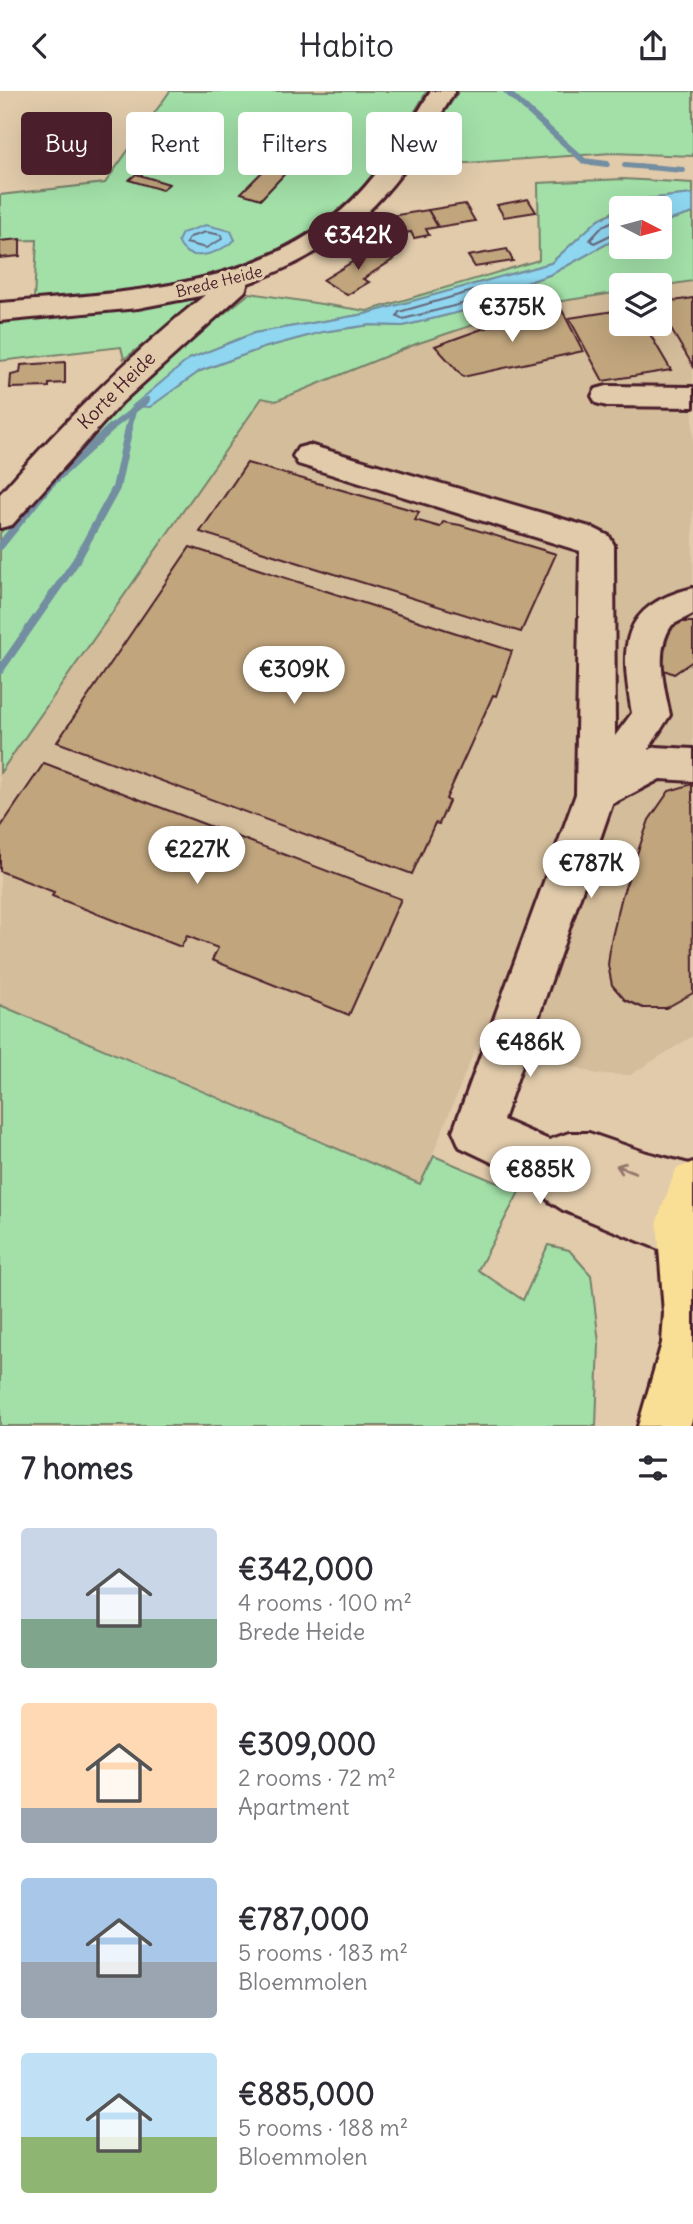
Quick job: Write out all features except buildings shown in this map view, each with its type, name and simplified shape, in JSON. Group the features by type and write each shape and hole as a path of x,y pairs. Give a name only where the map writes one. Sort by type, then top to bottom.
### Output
{"main road":[{"path":"664,1426 689,1333 687,1238 683,1207 692,1187"}],"street":[{"name":"Brede Heide","path":"0,312 185,293 245,278 268,269 307,247 348,218 374,191 443,91"},
{"name":"Korte Heide","path":"0,516 103,401 183,326 245,278"},
{"path":"607,396 693,397"},
{"path":"309,456 581,537 597,545 596,794"},
{"path":"687,1238 580,1193 566,1184 548,1164 476,1131 596,794 651,715 643,675 646,645 654,616 673,603 693,601"},
{"path":"596,794 656,763 693,765"},
{"path":"548,1164 569,1156 589,1156 647,1177 692,1187"}],"shaded area":[{"path":"693,248 693,1036 630,1075 596,1074 481,1034 421,1184 0,1004 0,743 247,397 342,339 613,259 672,259 672,251"}],"green space":[{"path":"170,91 427,91 414,112 366,112 366,175 372,175 341,207 304,235 263,256 174,282 34,301 37,240 0,241 0,195 105,183 126,153 126,175 224,175 224,112 155,112"},
{"path":"459,91 693,91 693,156 612,153 462,163 462,112 445,112"},
{"path":"623,179 693,183 693,194 609,196 609,214 599,219 551,263 365,314 254,333 189,359 150,406 200,371 263,348 322,332 370,325 403,326 484,306 520,285 552,274 609,243 609,259 672,259 672,219 693,213 693,281 672,284 672,273 609,273 609,294 530,306 416,344 276,401 262,398 0,773 0,533 109,404 250,293 367,311 539,260 538,183"},
{"path":"197,299 195,305 124,359 121,347 0,361 0,322"},
{"path":"0,1005 420,1184 434,1156 519,1192 478,1270 523,1300 548,1245 569,1250 591,1275 599,1343 596,1426 0,1426"}],"water":[{"path":"693,194 693,213 672,219 672,196"},
{"path":"609,215 609,243 552,274 520,285 484,306 403,326 370,325 322,332 263,348 200,371 150,407 133,406 189,359 254,333 365,314 551,263 599,219"},
{"path":"206,225 231,231 235,240 205,255 196,255 183,249 178,241 182,233"}],"waterway":[{"path":"506,91 584,161 607,164"},
{"path":"625,165 683,170"},
{"path":"108,430 147,400"},
{"path":"129,430 133,411"},
{"path":"0,546 49,485 111,428"},
{"path":"0,670 76,561 116,488 129,428"}]}
